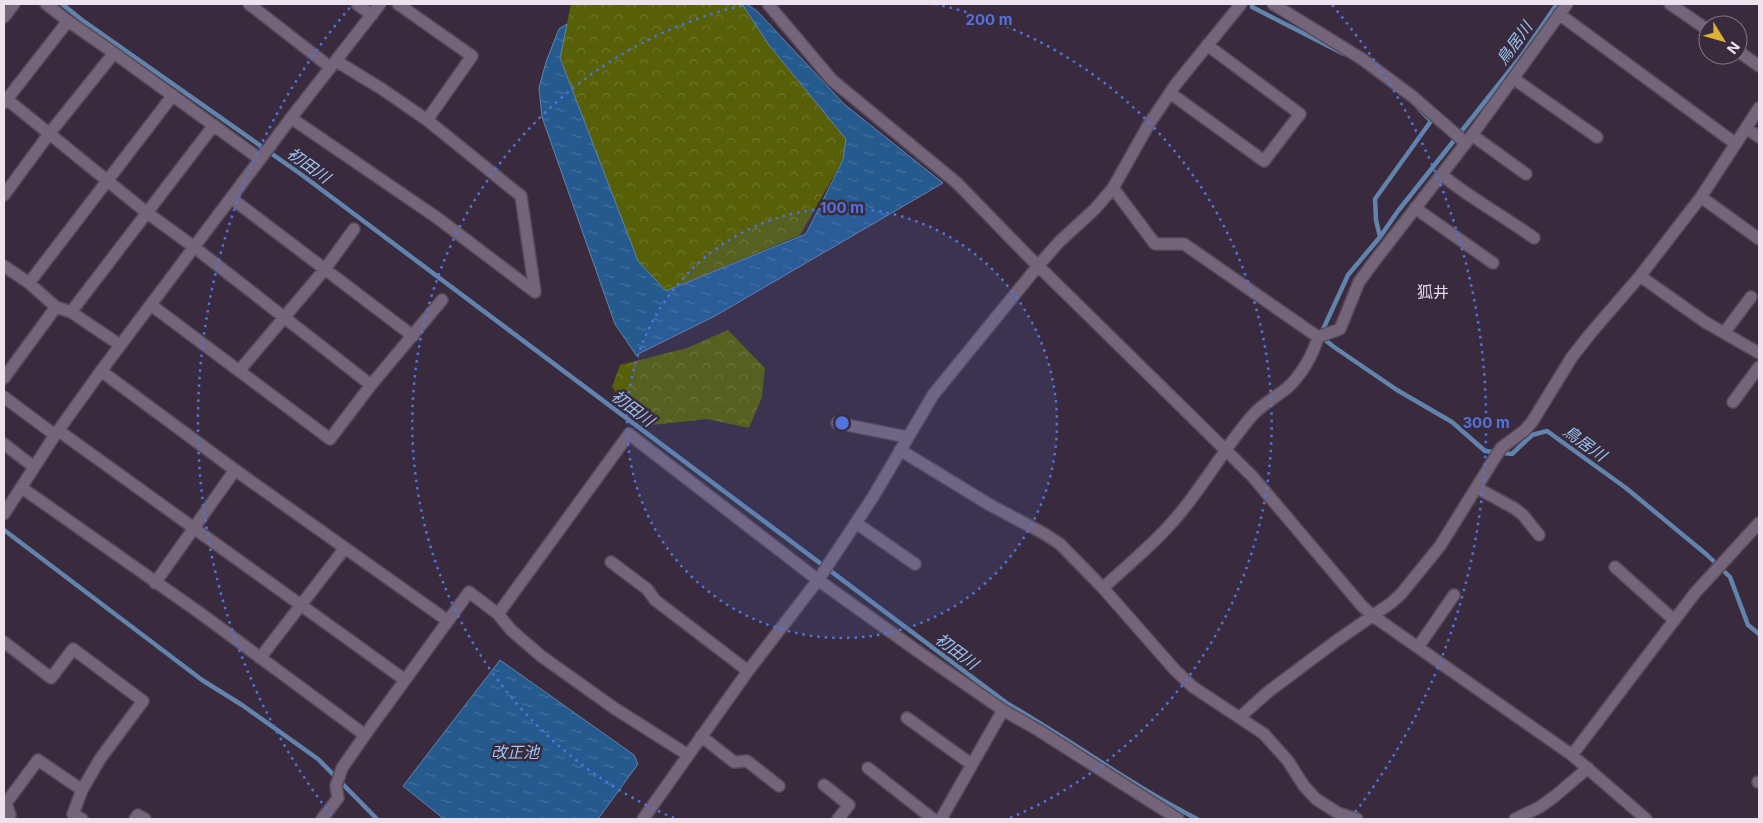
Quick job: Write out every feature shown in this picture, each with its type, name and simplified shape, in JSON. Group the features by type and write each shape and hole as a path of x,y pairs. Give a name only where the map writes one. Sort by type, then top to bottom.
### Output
{"street":[{"path":"4,16 14,4"},
{"path":"249,4 333,64 382,89 427,120 521,196 535,292 436,217 291,118"},
{"path":"357,4 372,15"},
{"path":"4,514 57,433 101,371 291,118 380,4"},
{"path":"398,4 472,56 427,120"},
{"path":"768,4 832,80 957,183 1038,266 1226,450 1270,496 1362,606 1373,616 1572,755 1646,819"},
{"path":"643,819 748,671 829,564 856,523 933,395 1038,266 1113,188 1148,124 1207,45 1241,4"},
{"path":"1273,4 1362,59 1412,96 1454,132 1469,139 1526,174"},
{"path":"1318,337 1340,329 1359,282 1514,79 1567,4"},
{"path":"1670,4 1698,23"},
{"path":"49,5 68,22 173,95 260,159"},
{"path":"1559,14 1736,144"},
{"path":"68,22 5,100 106,181 371,385"},
{"path":"1170,93 1264,161 1300,114 1207,45"},
{"path":"4,195 49,134 114,53"},
{"path":"1748,58 1759,66"},
{"path":"1514,79 1597,137"},
{"path":"29,283 173,95"},
{"path":"1240,717 1268,692 1401,594 1440,546 1501,448 1532,422 1572,357 1640,276 1701,197 1759,108"},
{"path":"71,312 214,125"},
{"path":"1746,128 1759,137"},
{"path":"1442,175 1464,193 1534,238"},
{"path":"1113,188 1155,244 1184,244 1318,337"},
{"path":"1701,197 1759,239"},
{"path":"232,198 413,336"},
{"path":"1415,208 1493,263"},
{"path":"239,372 325,269 354,229"},
{"path":"4,266 29,283 56,306 71,312 120,346"},
{"path":"1640,276 1697,317 1759,353"},
{"path":"1724,333 1751,297"},
{"path":"151,305 330,439 371,385 442,300"},
{"path":"4,378 56,306"},
{"path":"1103,588 1159,536 1184,509 1256,411 1294,381 1309,358 1318,337"},
{"path":"1733,402 1759,367"},
{"path":"101,371 235,470 448,621"},
{"path":"4,397 194,527 405,680"},
{"path":"837,423 907,437"},
{"path":"498,614 629,434 818,580 1002,710 1038,730 1178,819"},
{"path":"4,444 34,467"},
{"path":"900,450 990,505 1060,544 1103,588 1193,687 1264,734 1288,761 1304,786 1316,799 1337,816 1357,819"},
{"path":"155,582 235,470"},
{"path":"22,488 365,735"},
{"path":"1477,488 1514,508 1523,515 1539,534"},
{"path":"856,523 915,564"},
{"path":"1572,755 1695,593 1759,523"},
{"path":"260,658 345,548"},
{"path":"611,562 646,589 655,600 748,671"},
{"path":"1615,567 1674,620"},
{"path":"322,819 338,798 336,786 342,768 469,592 498,614 510,630 542,656 614,708 688,755"},
{"path":"1418,647 1454,595"},
{"path":"4,642 51,678 73,649 143,701 100,759 82,790 75,818"},
{"path":"941,819 1002,710"},
{"path":"907,718 971,764"},
{"path":"701,736 734,762 746,761 778,786"},
{"path":"11,818 5,802 38,760 82,790"},
{"path":"868,768 933,819"},
{"path":"1515,819 1540,807 1588,768"},
{"path":"824,785 849,805 838,819"},
{"path":"135,819 138,815 145,819"}],"green space":[{"path":"571,4 742,4 769,45 846,139 843,160 800,235 666,291 638,261 560,58"},
{"path":"728,330 765,368 762,397 749,428 707,419 652,425 633,416 612,387 620,365 687,348"}],"water":[{"path":"742,4 747,4 757,11 844,104 943,183 715,316 636,355 615,324 542,117 539,88 546,62 559,29 567,24 560,58 638,261 666,291 806,234 843,160 846,139 769,45"},
{"name":"改正池","path":"500,660 634,755 638,764 598,819 444,819 403,786"}],"waterway":[{"name":"初田川","path":"62,4 302,175 1008,704 1149,792 1197,819"},
{"path":"1252,4 1252,7 1344,54"},
{"name":"鳥居川","path":"1380,237 1398,211 1522,55 1557,4"},
{"name":"鳥居川","path":"1418,108 1431,121 1375,199 1376,220 1380,237 1348,275 1320,336 1397,390 1452,422 1485,451 1512,454 1532,435 1547,431 1626,488 1706,554 1730,577 1748,625 1759,634"},
{"path":"4,530 202,680 242,705 318,759 377,819"}],"district":[{"name":"狐井","path":"1433,292"}]}
